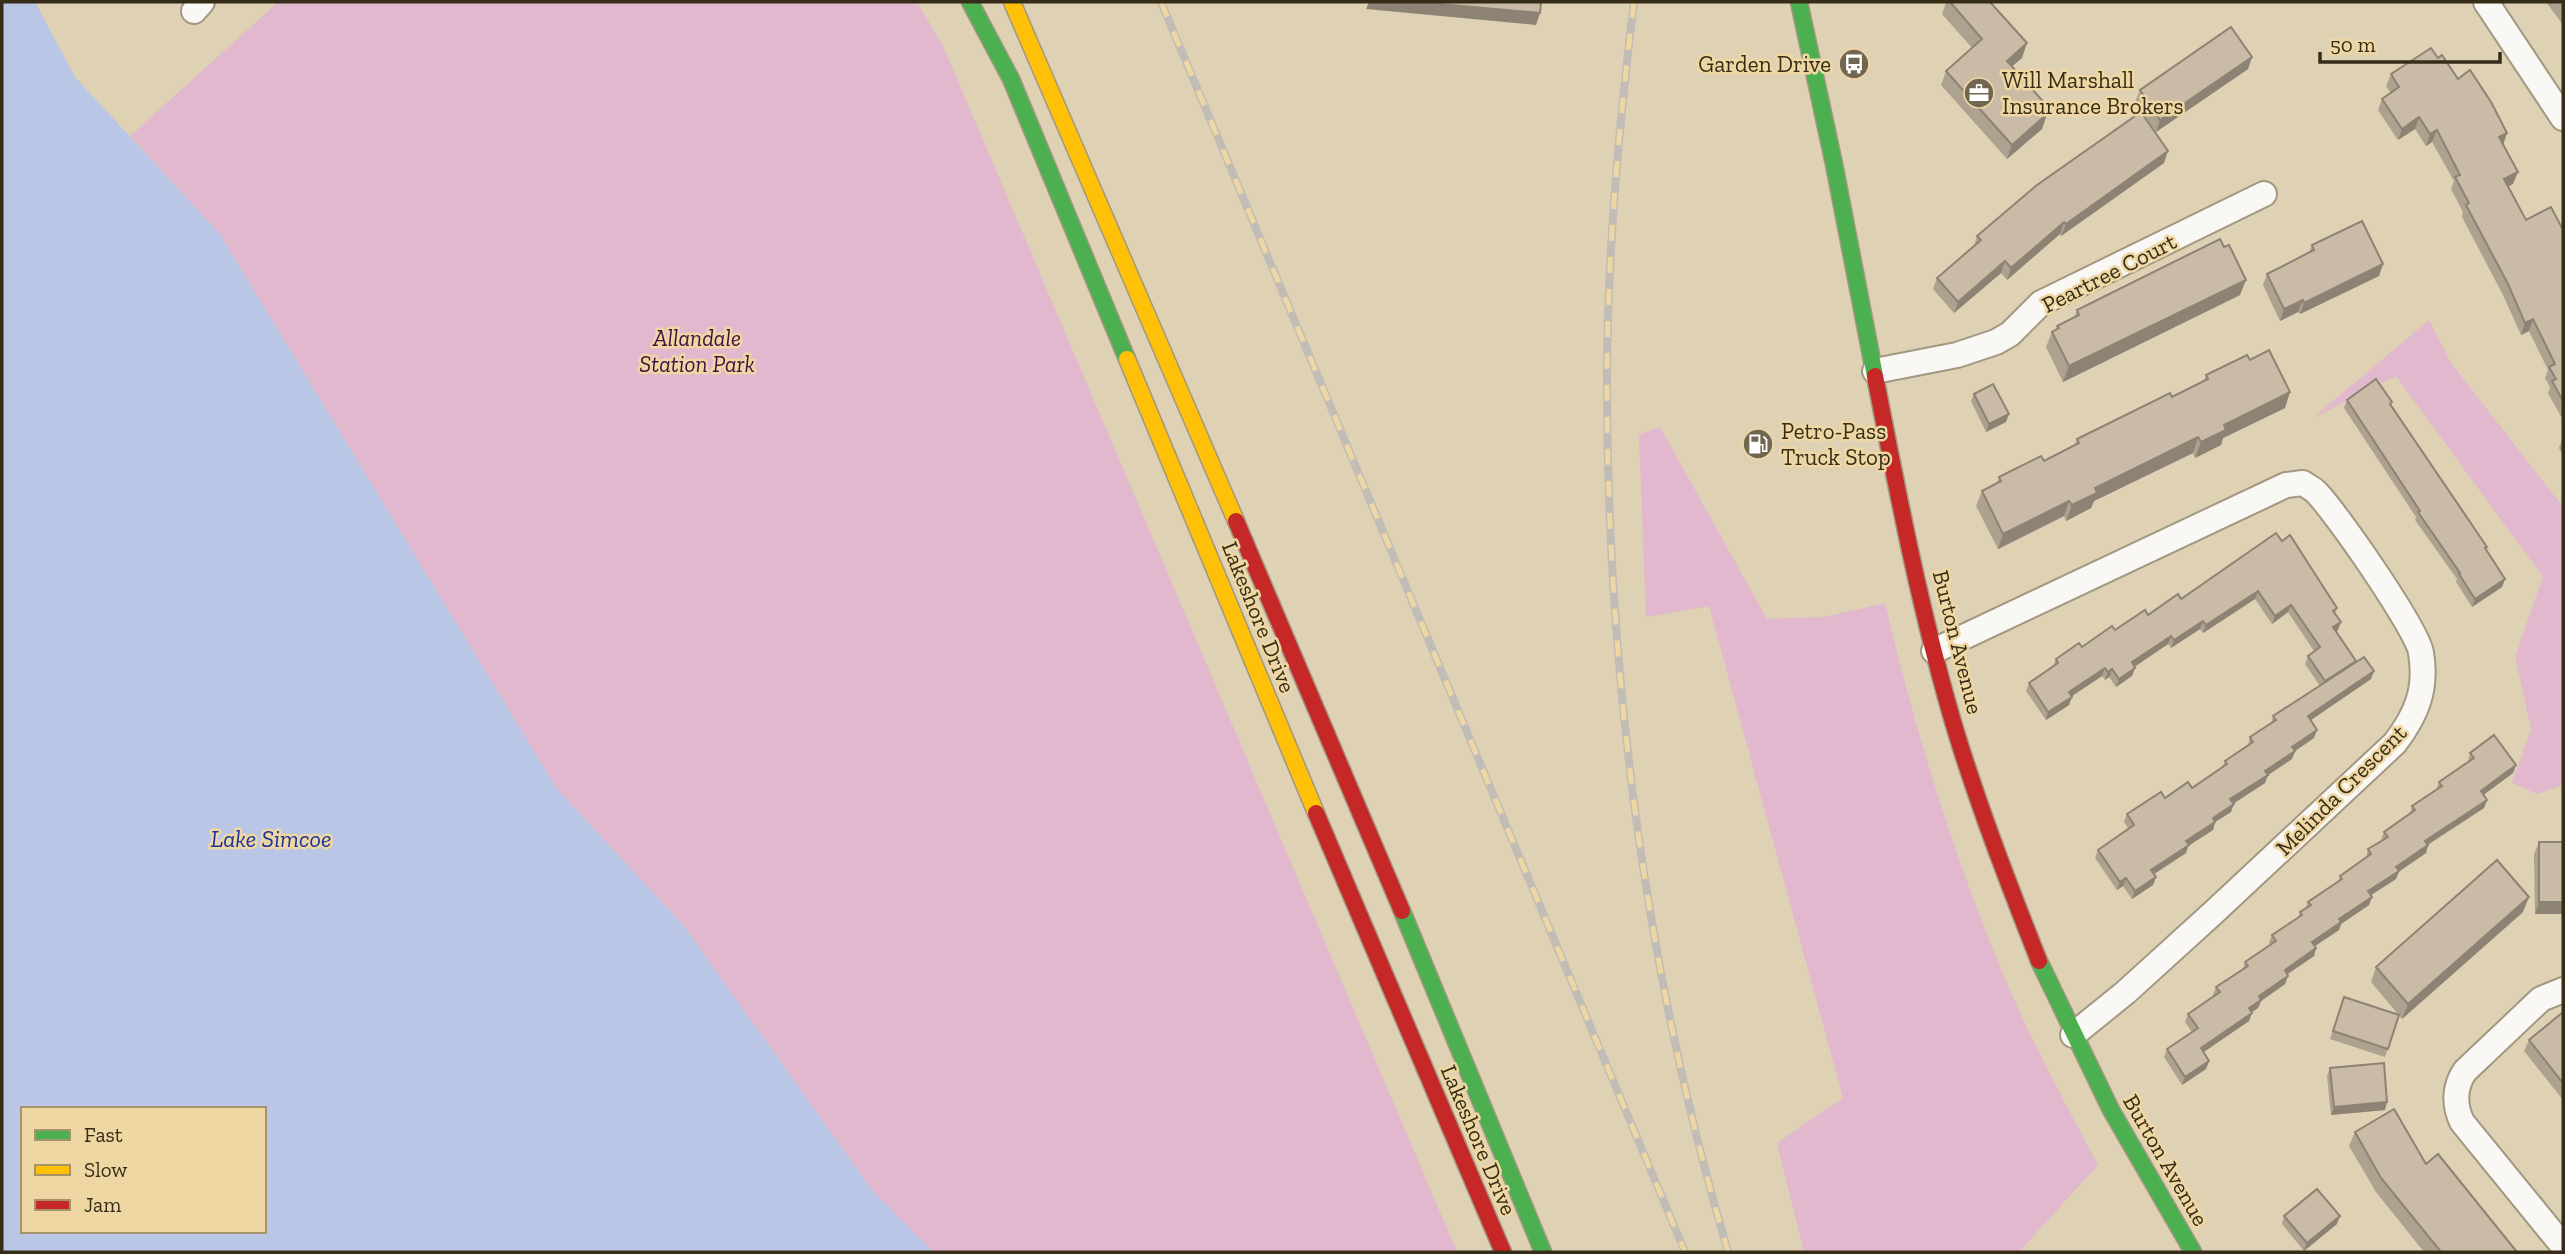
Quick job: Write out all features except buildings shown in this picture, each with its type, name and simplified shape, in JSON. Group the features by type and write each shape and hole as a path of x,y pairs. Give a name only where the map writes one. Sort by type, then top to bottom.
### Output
{"main road":[{"name":"Lakeshore Drive","path":"970,2 1011,79 1326,839 1503,1252"},
{"name":"Lakeshore Drive","path":"1012,2 1366,824 1543,1252"},
{"name":"Burton Avenue","path":"1799,2 1837,171 1875,371 1934,651 1986,823 2041,964 2073,1035 2118,1124 2193,1252"}],"street":[{"path":"2486,2 2563,118"},
{"name":"Peartree Court","path":"1875,371 1957,355 1996,342 2010,334 2041,303 2264,194"},
{"name":"Melinda Crescent","path":"1934,651 2286,485 2303,483 2316,491 2359,549 2409,625 2421,650 2420,697 2412,721 2395,743 2126,992 2073,1035"},
{"path":"2563,990 2541,999 2465,1071 2459,1080 2456,1100 2457,1112 2462,1122 2563,1246"}],"green space":[{"name":"Allandale Station Park","path":"278,2 917,2 943,46 1457,1252 933,1252 872,1190 683,925 557,789 219,233 130,136"},
{"path":"2429,320 2451,363 2563,507 2563,785 2537,794 2512,783 2531,729 2515,657 2543,577 2396,376 2313,418"},
{"path":"1660,427 1767,619 1825,617 1885,603 1927,759 1979,913 2020,1013 2098,1165 2019,1252 1804,1252 1777,1143 1843,1098 1709,606 1646,617 1639,435"}],"water":[{"name":"Lake Simcoe","path":"2,2 35,2 75,77 219,233 557,789 683,925 872,1190 933,1252 2,1252"}],"railway":[{"path":"1161,2 1685,1252"},
{"path":"1634,2 1615,185 1608,323 1608,481 1614,592 1623,704 1653,926 1674,1036 1728,1252"}],"traffic: fast":[{"path":"970,2 1011,79 1127,359"},
{"path":"1799,2 1875,376"},
{"path":"1402,911 1543,1252"},
{"path":"2039,961 2111,1110 2193,1252"}],"traffic: slow":[{"path":"1012,2 1236,521"},
{"path":"1127,359 1316,813"}],"traffic: jam":[{"path":"1875,376 1911,555 1943,688 1985,819 2039,961"},
{"path":"1236,521 1402,911"},
{"path":"1316,813 1503,1252"}],"place":[{"name":"Garden Drive","path":"1854,64"},
{"name":"Will Marshall Insurance Brokers","path":"1979,93"},
{"name":"Petro-Pass Truck Stop","path":"1758,444"}]}
